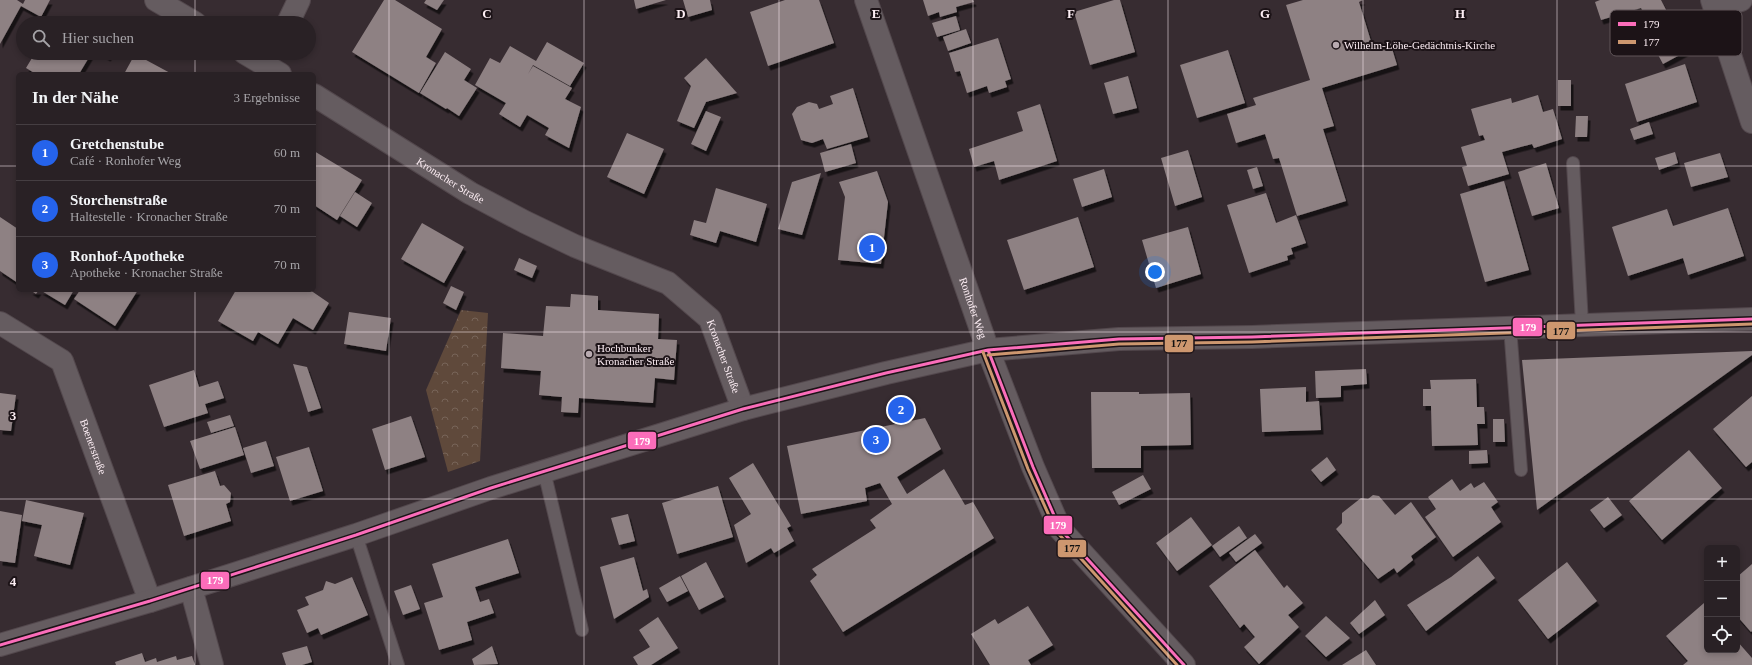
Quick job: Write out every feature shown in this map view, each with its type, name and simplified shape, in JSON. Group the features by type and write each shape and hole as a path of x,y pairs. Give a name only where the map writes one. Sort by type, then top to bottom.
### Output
{"street":[{"path":"156,0 183,16"},
{"path":"291,16 299,0"},
{"name":"Ronhofer Weg","path":"866,0 988,350 1033,467 1060,529 1184,665"},
{"path":"1713,4 1741,0"},
{"path":"1730,56 1752,122"},
{"path":"262,60 274,65"},
{"name":"Kronacher Straße","path":"316,96 470,192 525,222 575,246 668,283 710,319 743,409"},
{"path":"0,645 191,588 356,535 491,488 743,409 988,350 1119,339 1252,336 1752,319"},
{"name":"Boenerstraße","path":"0,323 62,361 150,601"},
{"path":"191,588 212,665"}],"lane":[{"path":"1573,163 1582,324"},
{"path":"1510,327 1521,470"},
{"path":"544,471 582,630"},
{"path":"356,535 398,665"}],"green space":[{"path":"461,310 488,313 480,461 448,472 426,390"}],"building":[{"path":"0,0 17,0 23,4 25,0 50,0 42,16 21,6 0,44"},
{"path":"384,0 395,0 442,29 426,57 436,63 419,93 352,52"},
{"path":"426,0 444,0 437,10 424,3"},
{"path":"634,0 666,0 636,9"},
{"path":"683,0 710,0 712,10 688,17"},
{"path":"785,0 819,0 834,43 768,66 750,12"},
{"path":"923,0 973,0 974,2 956,7 957,12 940,17 939,12 928,16"},
{"path":"1114,0 1120,0 1135,52 1090,65 1074,12"},
{"path":"1303,0 1363,0 1359,2 1373,48 1390,42 1397,65 1322,88 1334,126 1323,129 1346,201 1297,216 1279,158 1273,159 1265,134 1236,143 1227,114 1256,105 1253,98 1310,80 1286,5"},
{"path":"1600,0 1661,0 1666,10 1642,10 1641,8 1634,10 1610,10 1610,17 1601,20 1595,2"},
{"path":"956,16 960,30 937,37 932,23"},
{"path":"966,29 971,43 948,51 943,37"},
{"path":"998,38 1011,79 1005,81 1007,87 989,93 987,86 967,93 960,71 955,72 949,53"},
{"path":"547,42 584,63 570,86 533,65 528,74 533,66 572,88 565,99 581,107 569,148 545,135 549,128 527,115 520,127 499,114 506,103 475,85 490,58 500,63 510,46 536,61"},
{"path":"1228,50 1245,103 1197,118 1180,65"},
{"path":"445,52 471,69 464,80 477,88 459,116 420,93"},
{"path":"1659,56 1678,56 1663,64"},
{"path":"706,58 737,93 706,102 694,128 677,121 691,86 684,78"},
{"path":"31,60 87,60 80,72 33,72 26,68"},
{"path":"132,60 146,60 168,72 125,72"},
{"path":"1685,64 1697,102 1637,122 1625,84"},
{"path":"1128,76 1137,108 1113,114 1104,83"},
{"path":"1558,80 1571,80 1571,106 1558,106"},
{"path":"853,88 868,137 827,149 823,139 812,143 801,140 792,114 797,107 809,102 817,104 819,109 833,104 830,96"},
{"path":"1538,95 1543,112 1553,109 1562,139 1534,148 1532,144 1502,152 1509,174 1468,186 1462,167 1467,166 1461,147 1485,140 1483,135 1479,136 1471,109 1511,98 1512,103"},
{"path":"1040,104 1057,161 999,180 994,161 974,167 969,149 1023,131 1017,112"},
{"path":"706,111 721,117 706,151 691,144"},
{"path":"1576,116 1588,116 1587,137 1575,137"},
{"path":"1649,122 1653,134 1634,140 1630,129"},
{"path":"627,133 664,149 644,194 607,177"},
{"path":"851,144 856,163 825,172 820,153"},
{"path":"1188,150 1202,197 1175,206 1161,158"},
{"path":"316,152 362,180 337,220 316,206"},
{"path":"1675,152 1678,163 1659,170 1655,158"},
{"path":"1720,153 1728,177 1691,187 1684,163"},
{"path":"1546,163 1559,208 1532,216 1518,172"},
{"path":"1257,167 1263,186 1253,189 1247,170"},
{"path":"1104,169 1112,197 1082,207 1073,179"},
{"path":"877,171 888,202 881,264 838,260 845,197 839,182"},
{"path":"821,173 802,235 778,229 792,182"},
{"path":"1504,181 1529,270 1485,282 1460,194"},
{"path":"716,188 767,204 756,242 720,231 716,243 690,235 694,220 706,223"},
{"path":"355,192 372,203 357,227 340,216"},
{"path":"1266,193 1276,223 1296,215 1306,243 1291,248 1293,254 1287,256 1288,260 1249,273 1227,205"},
{"path":"1728,208 1744,256 1688,275 1683,258 1628,276 1612,227 1667,209 1673,226"},
{"path":"0,217 16,228 16,282 0,271"},
{"path":"1078,217 1094,267 1024,290 1007,240"},
{"path":"422,223 464,247 444,283 401,259"},
{"path":"1188,227 1201,274 1156,288 1142,240"},
{"path":"519,258 537,266 532,278 514,270"},
{"path":"451,286 464,292 456,310 443,303"},
{"path":"43,292 73,292 65,305"},
{"path":"79,292 137,292 115,326 74,299"},
{"path":"235,292 313,292 329,303 313,330 293,318 278,344 258,332 253,341 218,321"},
{"name":"Hochbunker Kronacher Straße","path":"571,294 598,296 598,310 659,314 658,339 677,340 674,380 655,378 653,403 579,398 578,413 561,412 562,397 539,395 541,371 501,368 503,333 543,336 546,306 570,307"},
{"path":"349,312 391,318 386,351 344,344"},
{"path":"1752,351 1752,355 1537,510 1522,360"},
{"path":"293,364 307,367 321,408 308,412"},
{"path":"1366,369 1367,384 1341,386 1341,397 1316,398 1315,371"},
{"path":"194,370 199,387 218,381 224,398 205,404 208,413 164,427 149,385"},
{"path":"1476,379 1477,407 1484,407 1485,424 1477,424 1478,445 1432,446 1431,406 1423,406 1423,389 1431,389 1430,380"},
{"path":"1306,387 1306,402 1319,401 1321,430 1262,432 1260,389"},
{"path":"1091,392 1139,392 1139,394 1190,393 1191,445 1141,446 1141,468 1092,468"},
{"path":"0,393 16,395 11,431 0,430"},
{"path":"1752,396 1752,462 1746,467 1713,429"},
{"path":"230,415 234,426 211,433 207,422"},
{"path":"411,416 425,457 385,470 372,429"},
{"path":"925,418 941,449 897,477 907,494 944,469 965,505 973,502 994,538 843,632 810,581 817,575 812,569 876,528 870,520 892,504 880,483 865,488 867,501 801,514 787,446"},
{"path":"1493,419 1504,419 1505,442 1493,442"},
{"path":"235,427 244,455 200,469 190,441"},
{"path":"266,441 274,466 251,473 243,448"},
{"path":"309,447 323,491 290,501 276,457"},
{"path":"1487,450 1488,463 1469,464 1469,451"},
{"path":"1689,450 1722,488 1662,540 1629,501"},
{"path":"1327,457 1336,470 1321,482 1311,470"},
{"path":"753,463 791,526 787,528 794,541 774,553 771,548 746,563 734,525 751,514 729,478"},
{"path":"215,471 220,486 224,485 231,493 230,502 226,504 231,521 184,536 168,485"},
{"path":"1143,475 1151,489 1119,505 1112,492"},
{"path":"1452,479 1460,491 1471,483 1474,488 1484,482 1498,502 1491,507 1501,522 1453,557 1425,517 1436,509 1428,497"},
{"path":"718,486 733,537 677,554 662,503"},
{"path":"1373,495 1379,496 1395,515 1411,502 1436,537 1411,556 1413,560 1397,573 1394,568 1378,579 1336,529 1342,523 1342,513 1361,498 1368,499"},
{"path":"1608,497 1622,515 1604,528 1590,510"},
{"path":"26,500 84,513 70,565 34,556 42,525 22,521"},
{"path":"0,511 22,515 15,563 0,561"},
{"path":"628,514 635,541 619,545 611,518"},
{"path":"1191,517 1212,545 1177,571 1156,543"},
{"path":"1239,526 1247,538 1220,557 1212,546"},
{"path":"1255,534 1262,543 1236,562 1229,553"},
{"path":"508,539 519,573 475,587 480,602 489,599 494,613 467,622 472,640 439,650 424,603 443,597 432,564"},
{"path":"1255,550 1284,588 1287,585 1303,603 1288,615 1299,627 1259,664 1244,647 1255,637 1244,624 1240,628 1209,586"},
{"path":"1478,556 1495,578 1426,631 1407,605 1451,577"},
{"path":"634,557 643,591 647,589 649,597 614,619 600,567"},
{"path":"706,562 724,597 699,610 681,576"},
{"path":"1567,562 1597,601 1548,639 1518,600"},
{"path":"1752,564 1751,632 1740,619 1740,574"},
{"path":"680,576 688,591 667,602 659,588"},
{"path":"352,577 368,615 321,635 318,628 307,633 297,610 309,605 305,597 323,590 326,581 335,584"},
{"path":"411,585 420,609 403,615 394,591"},
{"path":"1375,600 1385,615 1359,634 1350,623"},
{"path":"1704,603 1704,653 1740,653 1740,644 1752,658 1752,665 1683,665 1688,661 1666,636"},
{"path":"1028,606 1053,645 1028,660 1031,665 990,665 971,634 995,619 998,624"},
{"path":"1326,616 1350,638 1326,657 1305,636"},
{"path":"658,617 678,648 651,665 638,665 633,657 650,647 639,630"},
{"path":"307,646 312,662 302,665 286,665 282,653"},
{"path":"492,646 498,664 474,665 472,659"},
{"path":"1366,650 1376,665 1342,665"},
{"path":"142,653 145,662 156,658 157,662 176,656 177,660 192,656 195,665 116,665 115,662"}],"transit line":[{"name":"179","path":"0,645 150,601 356,535 491,488 743,409 886,373 988,350 1119,339 1252,337 1752,319"},
{"name":"177","path":"988,355 1119,344 1252,342 1752,324"},
{"name":"179","path":"988,350 1033,467 1060,529 1184,665"},
{"name":"177","path":"983,352 1028,469 1056,531 1177,665"}],"place":[{"name":"Wilhelm-Löhe-Gedächtnis-Kirche","path":"1336,45"},
{"name":"Gretchenstube","path":"872,248"},
{"name":"Hochbunker Kronacher Straße","path":"589,354"},
{"name":"Storchenstraße","path":"901,410"},
{"name":"Ronhof-Apotheke","path":"876,440"}]}
